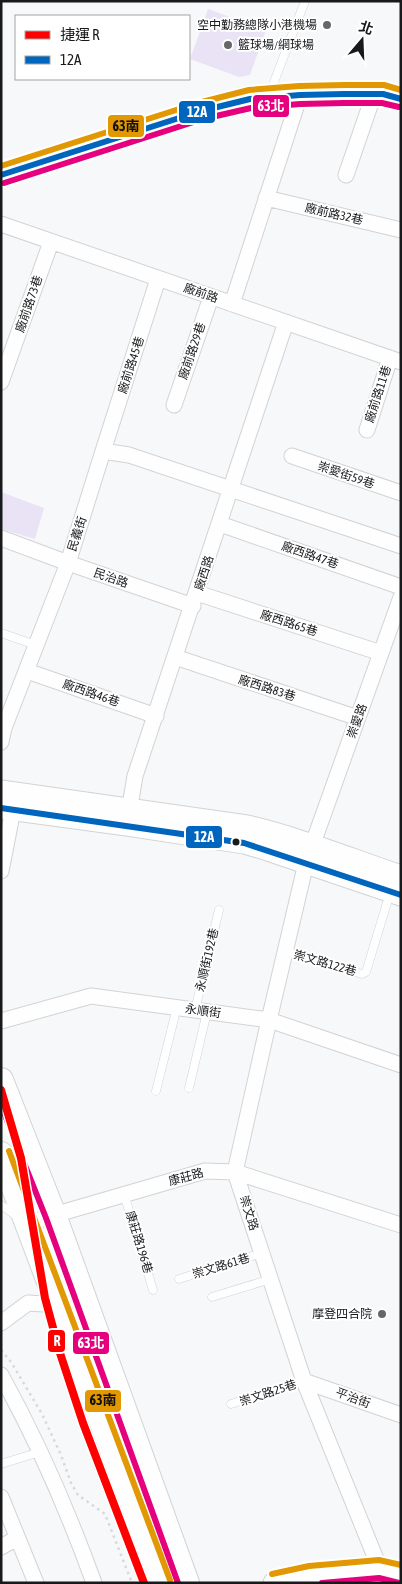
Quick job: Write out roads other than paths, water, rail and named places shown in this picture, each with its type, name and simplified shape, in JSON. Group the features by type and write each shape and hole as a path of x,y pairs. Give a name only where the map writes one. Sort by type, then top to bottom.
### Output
{"main road":[{"path":"1,1080 54,1215 187,1583"},
{"path":"1,1154 162,1583"}],"street":[{"path":"1,175 201,111 250,99 300,95 374,94 383,94 401,99"},
{"path":"346,175 374,94"},
{"path":"232,304 300,95"},
{"name":"廠前路32巷","path":"266,198 401,230"},
{"name":"廠前路","path":"1,224 396,360"},
{"name":"廠前路73巷","path":"1,382 5,365 51,242"},
{"name":"廠前路45巷","path":"103,451 158,279"},
{"name":"廠前路29巷","path":"174,405 211,297"},
{"name":"廠西路","path":"128,816 135,776 286,322"},
{"name":"廠前路11巷","path":"367,430 396,360"},
{"path":"103,451 129,455 401,546"},
{"name":"民義街","path":"2,732 68,563 103,451"},
{"name":"崇愛街59巷","path":"292,456 401,493"},
{"name":"廠西路47巷","path":"220,524 401,587"},
{"name":"民治路","path":"1,538 68,563 195,600"},
{"name":"崇愛路","path":"308,854 401,597"},
{"name":"廠西路65巷","path":"195,600 381,653"},
{"name":"廠西路83巷","path":"175,658 358,718"},
{"name":"廠西路46巷","path":"26,671 156,716"},
{"path":"1,791 128,816 265,848 308,854 397,887"},
{"path":"1,871 7,809 128,816"},
{"path":"236,1172 308,854"},
{"name":"永順街","path":"1,1021 91,996 269,1020 401,1065"},
{"name":"康莊路","path":"28,1224 205,1171 236,1172 401,1225"},
{"name":"崇文路","path":"236,1172 304,1381 380,1569"},
{"path":"1,1323 28,1303 58,1305"},
{"path":"1,1375 58,1490 94,1583"},
{"name":"平治街","path":"304,1381 401,1415"},
{"path":"1,1498 36,1583"},
{"path":"1,1547 17,1538"},
{"path":"274,1583 380,1569 401,1574"}],"lane":[{"path":"268,97 305,1"},
{"path":"1,633 36,645"},
{"name":"崇文路122巷","path":"285,951 362,974 366,972 397,887"},
{"name":"永順街192巷","path":"189,1088 219,910"},
{"path":"156,1091 177,1008"},
{"name":"康莊路196巷","path":"124,1194 153,1290"},
{"path":"1,1205 28,1224"},
{"name":"崇文路61巷","path":"179,1278 262,1253"},
{"path":"212,1297 271,1279"},
{"name":"崇文路25巷","path":"231,1404 304,1381"},
{"path":"1,1464 40,1452"}],"metro line":[{"name":"R","path":"1,1090 21,1158 45,1298 59,1350 83,1423 144,1583"}],"place":[{"name":"空中勤務總隊小港機場","path":"327,25"},
{"name":"籃球場/網球場","path":"228,45"},
{"name":"摩登四合院","path":"382,1314"}]}
